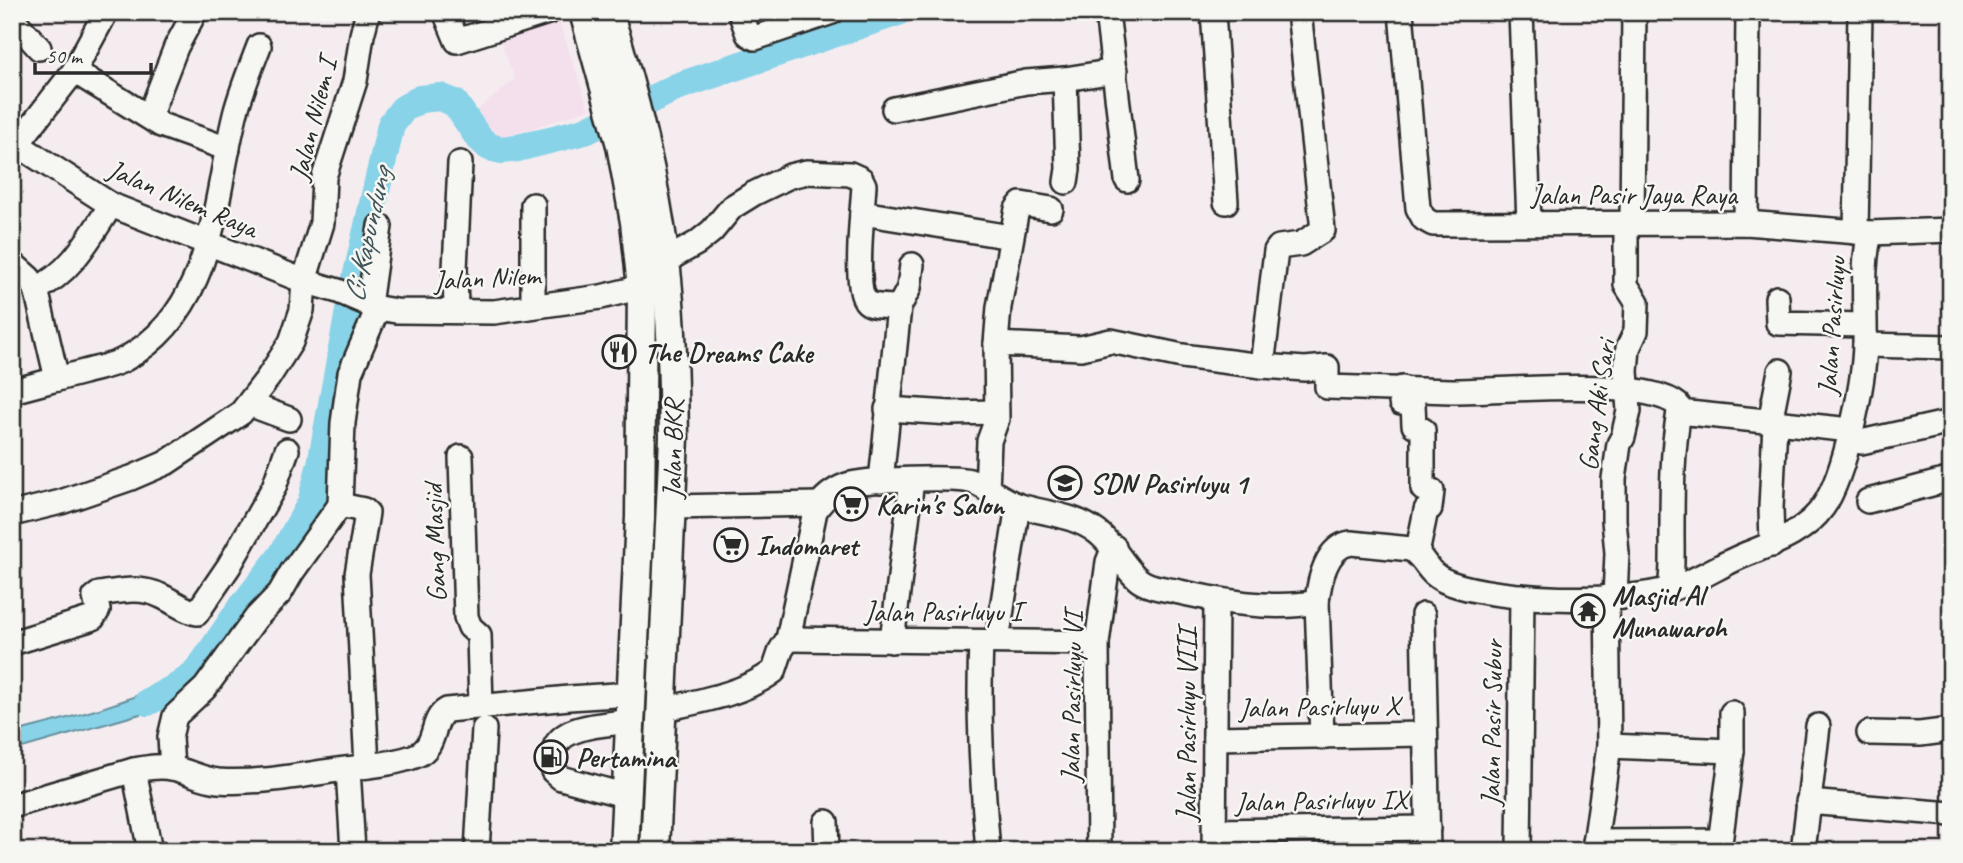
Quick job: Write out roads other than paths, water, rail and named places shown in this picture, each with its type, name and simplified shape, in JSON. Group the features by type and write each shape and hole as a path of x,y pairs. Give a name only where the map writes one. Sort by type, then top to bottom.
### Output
{"main road":[{"name":"Jalan BKR","path":"584,12 617,79"},
{"name":"Jalan BKR","path":"608,12 617,79 665,261 673,368 674,437 655,851"},
{"name":"Jalan BKR","path":"624,851 640,517 642,287 635,222 632,141"}],"street":[{"path":"14,146 74,71 106,12"},
{"path":"149,117 176,47 195,12"},
{"name":"Jalan Nilem I","path":"12,514 85,494 166,463 207,438 249,404 291,342 302,310 304,281 322,223 324,177 355,81 368,12"},
{"path":"445,12 457,41 548,12"},
{"path":"740,12 748,34 755,38 830,13"},
{"path":"1107,12 1127,180"},
{"path":"1213,12 1226,202"},
{"path":"1262,366 1276,251 1279,247 1301,244 1323,230 1299,12"},
{"name":"Jalan Pasir Jaya Raya","path":"1401,12 1418,221 1433,224 1746,223 1863,233 1951,230"},
{"path":"1521,12 1529,223"},
{"name":"Gang Aki Sari","path":"1595,847 1609,746 1611,597 1617,553 1614,479 1619,444 1629,411 1626,389 1628,348 1636,331 1637,302 1626,285 1634,12"},
{"path":"1746,223 1748,12"},
{"name":"Jalan Pasirluyu","path":"1417,554 1434,576 1451,584 1522,596 1639,596 1694,580 1743,555 1782,541 1823,508 1856,436 1865,335 1860,12"},
{"path":"12,18 39,48"},
{"path":"12,391 123,360 149,343 172,318 190,292 209,242 236,110 259,46"},
{"path":"74,71 161,125 228,149"},
{"path":"894,109 1026,82 1115,71"},
{"path":"1065,79 1068,169 1066,182"},
{"name":"Jalan Nilem Raya","path":"14,146 111,205 304,281 338,291"},
{"path":"456,311 455,269 460,163"},
{"path":"665,261 712,231 732,207 790,176 807,172 850,174 861,179 864,188 860,279 863,296 872,304 900,307"},
{"path":"987,490 989,441 997,419 996,344 999,307 1017,209 1021,204 1051,209"},
{"path":"57,379 39,312 22,280 58,277 69,266 111,205"},
{"path":"533,205 533,306"},
{"path":"862,213 1011,237"},
{"path":"172,768 170,737 175,716 205,688 256,618 280,593 340,505 343,423 350,373 371,306 380,226"},
{"path":"881,481 900,307 909,288 912,265"},
{"name":"Jalan Nilem","path":"338,291 371,306 396,311 494,312 601,297 642,287"},
{"path":"1777,298 1778,323 1951,347"},
{"path":"996,344 1080,348 1111,341 1182,356 1262,366 1305,369 1327,367 1327,387 1450,391 1626,389 1656,394 1675,402 1679,412 1675,432 1674,565 1670,589"},
{"path":"1772,545 1772,423 1780,371"},
{"path":"1322,737 1317,602 1323,572 1341,545 1351,543 1411,549 1417,554 1426,510 1430,508 1432,491 1423,489 1423,431 1414,425 1413,405 1401,403 1402,388"},
{"path":"249,404 289,419"},
{"path":"887,409 951,413 996,412"},
{"path":"1679,412 1856,436 1951,422"},
{"path":"12,643 93,618 98,610 95,597 99,594 148,591 159,594 195,614 229,566 275,487 288,450"},
{"name":"Gang Masjid","path":"461,457 465,611 467,622 479,635 483,718 477,851"},
{"path":"1868,500 1951,479"},
{"path":"892,641 912,480"},
{"path":"660,710 713,698 753,684 774,671 788,639 815,511 833,492 848,485 881,481 971,481 1018,505 1067,517 1098,533 1114,547 1135,577 1145,584 1216,600 1283,605 1317,602"},
{"path":"671,507 819,504"},
{"path":"340,505 367,513 357,574 358,768 353,851"},
{"path":"988,851 978,707 1018,505"},
{"name":"Jalan Pasirluyu VI","path":"1099,851 1097,643 1108,562 1114,547"},
{"name":"Jalan Pasir Subur","path":"1519,851 1522,596"},
{"name":"Jalan Pasirluyu VIII","path":"1215,841 1216,600"},
{"path":"1423,615 1428,839"},
{"name":"Jalan Pasirluyu I","path":"788,639 1097,643"},
{"path":"12,806 134,769 172,768 198,778 220,781 255,772 358,768 415,757 426,750 443,712 483,718 631,708"},
{"path":"556,745 560,738 572,732 631,708"},
{"path":"1595,847 1720,846 1732,751 1732,713"},
{"path":"1803,851 1818,726"},
{"path":"1869,733 1920,734 1951,730"},
{"name":"Jalan Pasirluyu X","path":"1215,738 1425,734"},
{"path":"1609,746 1732,751"},
{"path":"134,769 150,851"},
{"path":"553,771 561,778 626,796"},
{"path":"1808,802 1951,814"},
{"path":"826,822 827,851"},
{"name":"Jalan Pasirluyu IX","path":"1215,841 1428,839"}],"water":[{"path":"174,680 182,691 154,710 12,751 12,733 114,704"}],"waterway":[{"name":"Ci Kapundung","path":"148,702 180,685 204,662 282,555 311,503 321,464 351,300 391,125 403,109 420,99 440,97 455,103 478,137 489,147 502,150 518,148 585,131 679,86 898,12"}],"place":[{"name":"The Dreams Cake","path":"619,352"},
{"name":"SDN Pasirluyu 1","path":"1065,483"},
{"name":"Karin's Salon","path":"851,504"},
{"name":"Indomaret","path":"731,545"},
{"name":"Masjid Al Munawaroh","path":"1588,611"},
{"name":"Pertamina","path":"551,757"}]}
